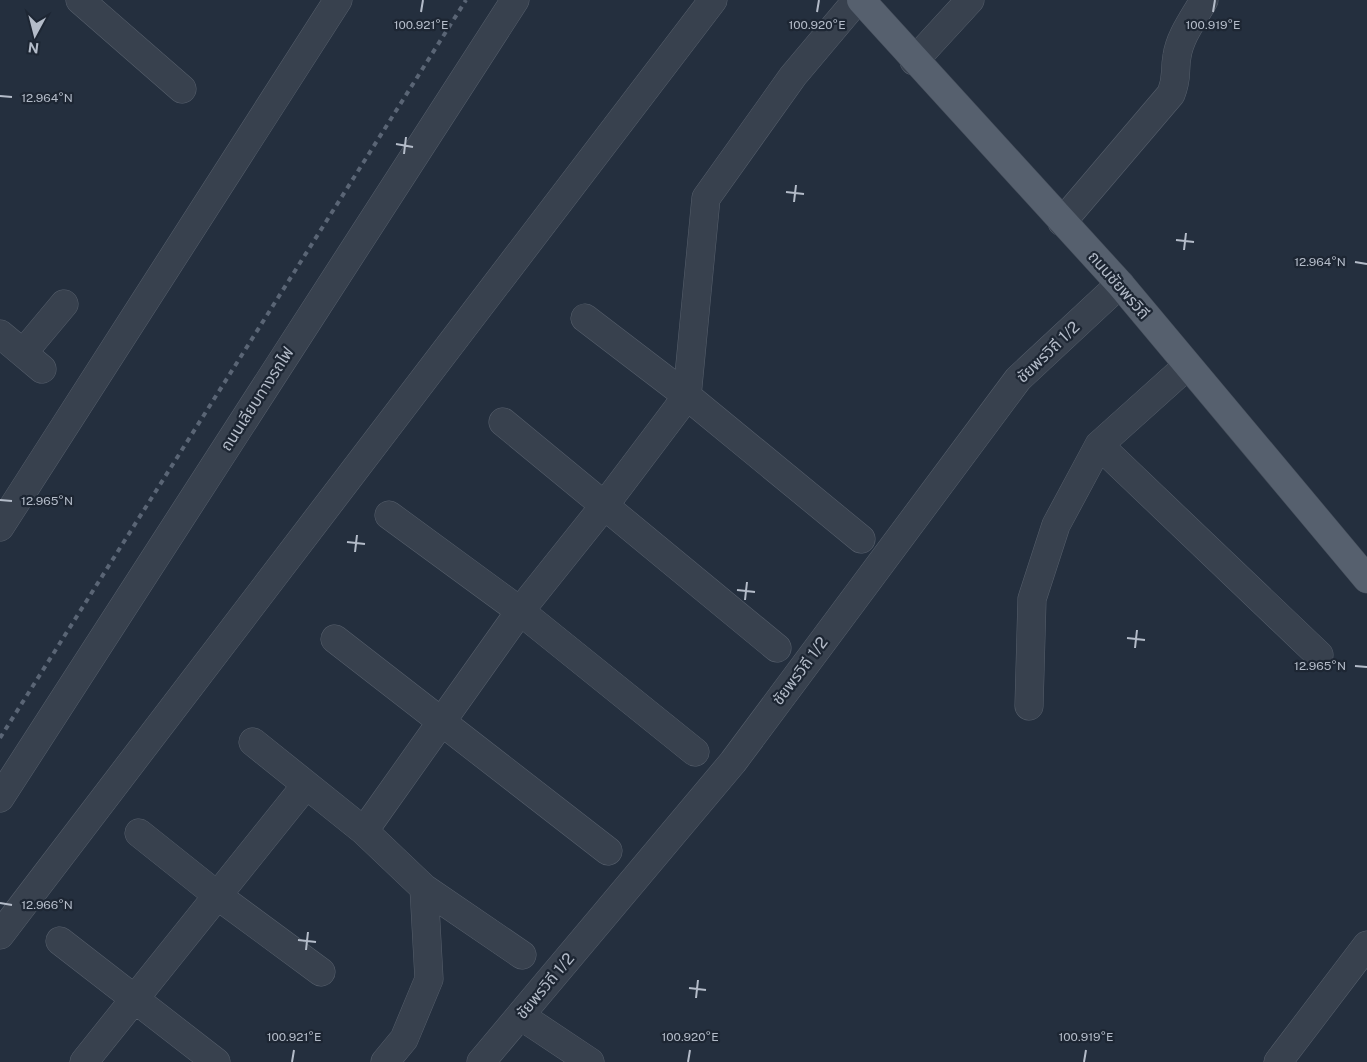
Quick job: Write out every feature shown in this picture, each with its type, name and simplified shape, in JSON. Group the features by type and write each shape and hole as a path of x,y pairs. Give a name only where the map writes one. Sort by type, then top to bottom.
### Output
{"main road":[{"name":"ถนนชัยพรวิถี","path":"860,0 1120,284 1364,574"}],"street":[{"path":"80,0 182,90"},
{"path":"0,527 338,0"},
{"name":"ถนนเลียบทางรถไฟ","path":"0,798 515,0"},
{"path":"0,935 713,0"},
{"path":"364,831 520,611 604,506 687,396 706,198 793,76 856,0"},
{"path":"914,61 970,0"},
{"path":"1062,222 1171,94 1177,79 1177,57 1182,38 1204,0"},
{"name":"ชัยพรวิถี 1/2","path":"482,1062 733,762 1018,379 1120,284"},
{"path":"0,334 33,361 64,304"},
{"path":"585,318 687,396 861,539"},
{"path":"1029,706 1032,599 1056,525 1099,445 1188,366"},
{"path":"503,422 778,648"},
{"path":"1099,445 1319,655"},
{"path":"389,515 520,611 694,752"},
{"path":"336,639 608,851"},
{"path":"253,742 364,831 424,888 522,955"},
{"path":"84,1062 306,785"},
{"path":"139,833 218,896 321,972"},
{"path":"385,1062 404,1038 429,978 424,888"},
{"path":"60,941 216,1062"},
{"path":"1278,1062 1367,945"},
{"path":"521,1016 590,1062"}],"railway":[{"path":"0,738 466,0"}]}
